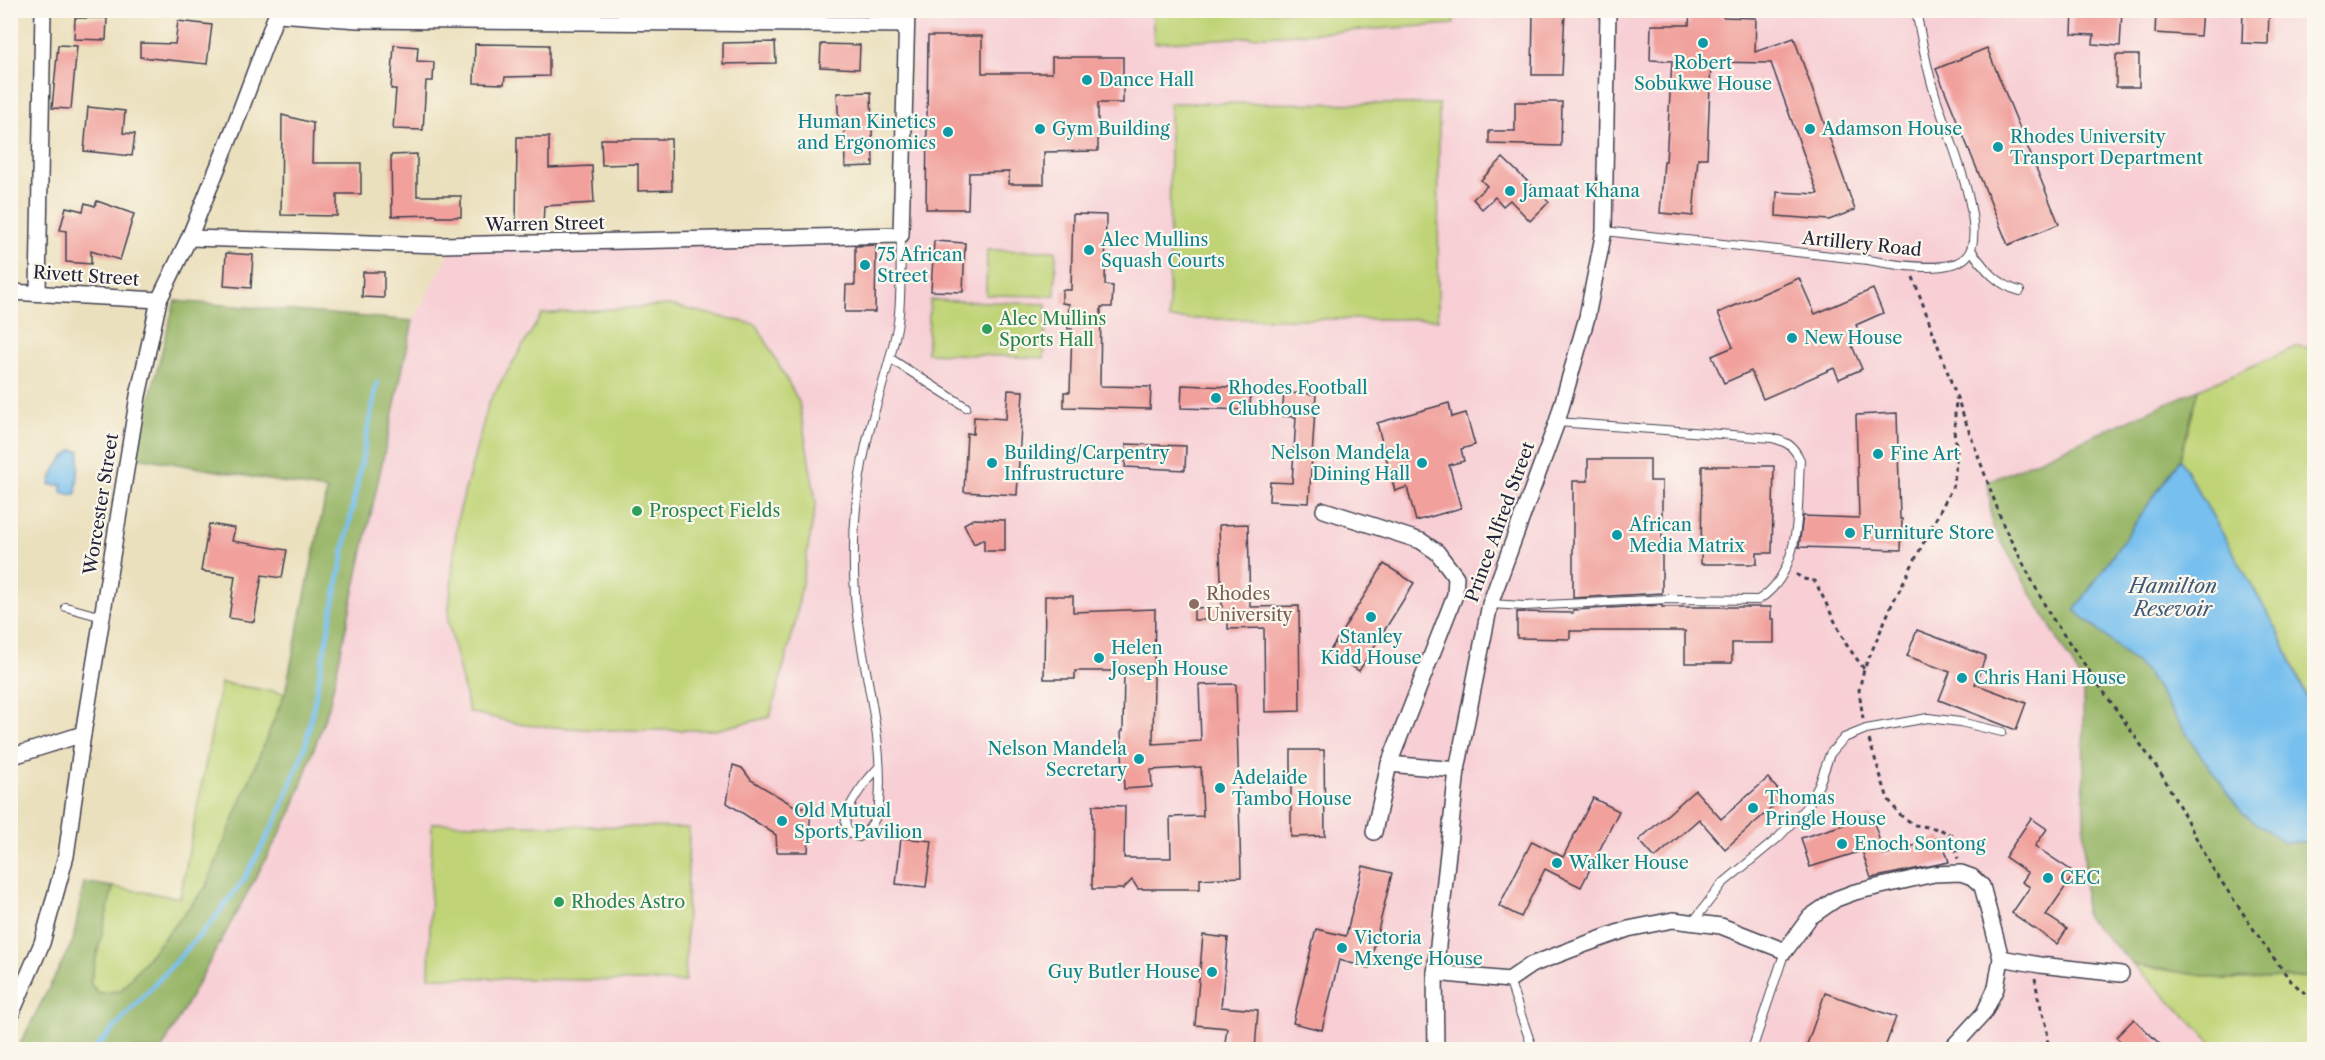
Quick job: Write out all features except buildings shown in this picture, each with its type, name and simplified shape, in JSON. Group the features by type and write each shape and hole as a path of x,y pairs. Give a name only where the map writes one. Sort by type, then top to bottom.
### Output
{"street":[{"path":"38,292 42,10"},
{"name":"Prince Alfred Street","path":"1436,1050 1435,973 1457,770 1490,604 1557,422 1587,316 1604,231 1608,10"},
{"path":"278,12 358,20 906,18 901,235"},
{"name":"Worcester Street","path":"10,1017 42,943 66,856 83,734 138,396 159,300 189,238 278,12"},
{"name":"Warren Street","path":"189,238 442,246 901,235"},
{"name":"Rivett Street","path":"10,292 159,300"},
{"path":"1324,510 1421,541 1437,552 1456,578 1455,595 1389,764 1374,832"},
{"path":"10,757 83,734"},
{"path":"1389,764 1457,770"},
{"path":"1435,973 1509,980 1531,965 1628,929 1673,920 1721,926 1785,951 1810,917 1836,899 1855,892 1934,874 1961,873 1972,877 1982,886 2001,958 1996,988 1984,1013 1950,1050"},
{"path":"2001,958 2121,974"}],"lane":[{"path":"1916,10 1933,91 1972,208 1975,233 1971,250 1986,271 2008,288 2020,291"},
{"name":"Artillery Road","path":"1604,231 1868,260 1909,267 1956,263 1966,257 1971,250"},
{"path":"879,767 865,781 853,799 847,815 847,826 855,836 860,837 865,834 872,824 879,805 879,767 875,726 855,594 859,481 865,446 891,359 898,319 901,235"},
{"path":"891,359 966,407"},
{"path":"1490,604 1524,606 1669,599 1758,600 1771,592 1788,567 1793,548 1800,460 1795,449 1788,443 1772,438 1557,422"},
{"path":"66,607 102,617"},
{"path":"1693,922 1722,884 1778,838 1809,804 1819,785 1830,754 1844,738 1866,729 1928,718 1960,722 2002,732"},
{"path":"1752,1050 1785,951"},
{"path":"1509,980 1533,1050"}],"path":[{"path":"1909,267 2004,527 2050,615 2164,778 2213,869 2267,949 2291,981 2314,1001"},
{"path":"1956,396 1954,431 1957,451 1954,484 1893,603 1864,669 1859,690 1860,707 1888,798 1900,815 1915,825 1939,829 1954,836 1961,873"},
{"path":"1788,567 1803,579 1815,582 1846,644 1864,669"},
{"path":"2040,965 2034,981 2047,1027 2048,1050"}],"shaded area":[{"name":"Rhodes University","path":"913,11 2314,11 2314,349 2298,346 1988,482 1992,525 2083,683 2085,916 2218,1049 162,1050 292,811 329,706 413,321 452,249 909,240"}],"green space":[{"path":"1152,11 1453,11 1454,24 1154,43"},
{"path":"1170,103 1439,104 1438,319 1169,319"},
{"path":"987,250 1056,251 1055,296 986,295"},
{"name":"Alec Mullins Sports Hall","path":"930,300 1046,304 1044,358 927,353"},
{"path":"175,301 413,321 329,706 292,811 162,1049 17,1050 73,941 84,882 113,887 90,983 98,993 120,991 206,887 285,693 327,490 137,457 138,443"},
{"name":"Prospect Fields","path":"669,305 757,325 799,402 816,502 795,624 770,717 715,730 602,730 524,725 469,712 448,621 457,520 489,402 542,314"},
{"path":"2298,346 2314,349 2314,713 2278,631 2180,459 2199,389"},
{"path":"2199,389 2180,459 2075,610 2146,672 2200,754 2285,843 2314,841 2314,977 2224,979 2134,965 2085,916 2083,683 1992,525 1988,482"},
{"path":"221,683 285,693 206,887 120,991 98,993 90,983 113,887 180,898"},
{"name":"Rhodes Astro","path":"432,823 689,828 685,982 429,977"},
{"path":"2134,965 2224,979 2314,977 2314,1049 2218,1049"}],"water":[{"path":"73,450 80,451 76,495 62,493 62,485 50,485 58,465"},
{"name":"Hamilton Resevoir","path":"2180,459 2278,631 2314,715 2314,841 2285,843 2243,814 2146,672 2075,610"}],"waterway":[{"path":"94,1050 211,923 245,878 279,815 306,744 377,383"}],"place":[{"name":"Robert Sobukwe House","path":"1703,43"},
{"name":"Dance Hall","path":"1087,80"},
{"name":"Gym Building","path":"1040,129"},
{"name":"Adamson House","path":"1810,129"},
{"name":"Human Kinetics and Ergonomics","path":"948,132"},
{"name":"Rhodes University Transport Department","path":"1998,147"},
{"name":"Jamaat Khana","path":"1510,191"},
{"name":"Alec Mullins Squash Courts","path":"1089,250"},
{"name":"75 African Street","path":"865,265"},
{"name":"Alec Mullins Sports Hall","path":"987,329"},
{"name":"New House","path":"1792,338"},
{"name":"Rhodes Football Clubhouse","path":"1216,398"},
{"name":"Fine Art","path":"1878,454"},
{"name":"Building/Carpentry Infrustructure","path":"992,463"},
{"name":"Nelson Mandela Dining Hall","path":"1422,463"},
{"name":"Prospect Fields","path":"637,511"},
{"name":"Furniture Store","path":"1850,533"},
{"name":"African Media Matrix","path":"1617,535"},
{"name":"Rhodes University","path":"1194,604"},
{"name":"Stanley Kidd House","path":"1371,617"},
{"name":"Helen Joseph House","path":"1099,658"},
{"name":"Chris Hani House","path":"1962,678"},
{"name":"Nelson Mandela Secretary","path":"1139,759"},
{"name":"Adelaide Tambo House","path":"1220,788"},
{"name":"Thomas Pringle House","path":"1753,808"},
{"name":"Old Mutual Sports Pavilion","path":"782,821"},
{"name":"Enoch Sontong","path":"1842,844"},
{"name":"Walker House","path":"1557,863"},
{"name":"CEC","path":"2048,878"},
{"name":"Rhodes Astro","path":"559,902"},
{"name":"Victoria Mxenge House","path":"1342,948"},
{"name":"Guy Butler House","path":"1212,972"}]}
